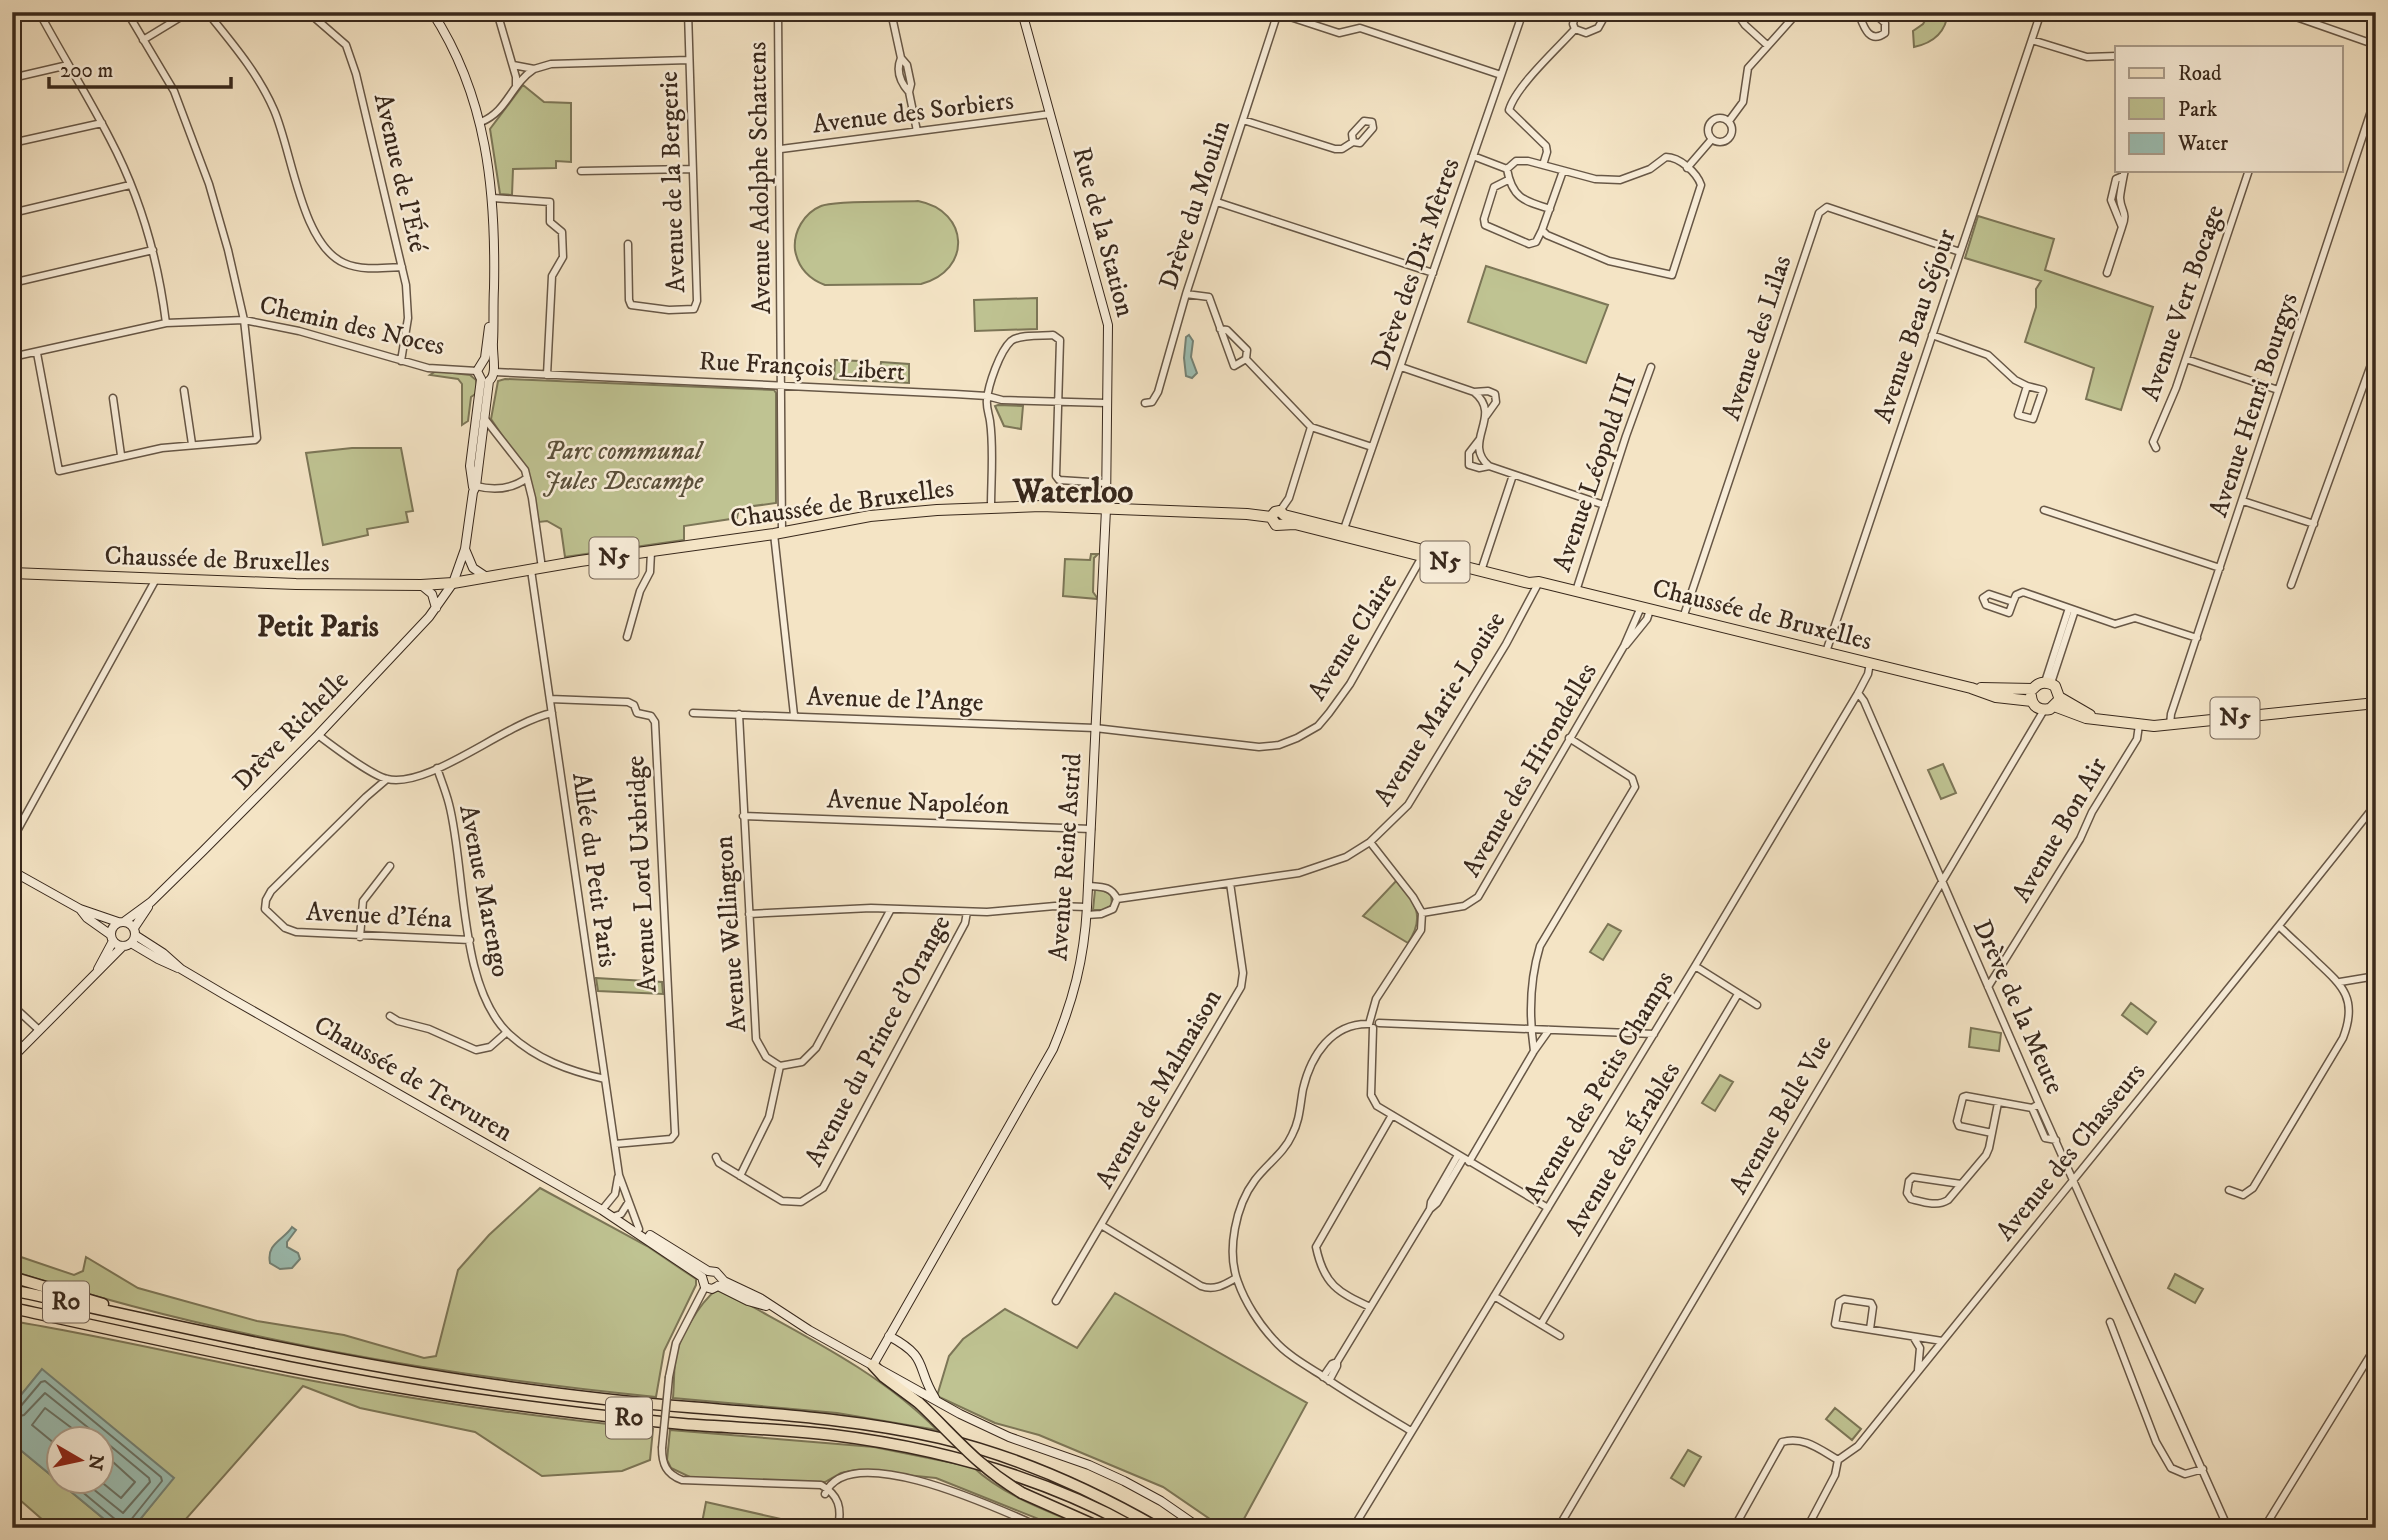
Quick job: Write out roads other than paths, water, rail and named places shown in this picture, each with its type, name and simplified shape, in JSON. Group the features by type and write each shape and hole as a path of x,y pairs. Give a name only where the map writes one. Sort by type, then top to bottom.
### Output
{"highway":[{"path":"12,1277 109,1305 120,1314"},
{"name":"R0","path":"12,1290 309,1354 491,1385 629,1402 833,1419 905,1431 997,1455 1108,1500 1158,1528"},
{"name":"R0","path":"12,1308 282,1366 426,1392 587,1414 832,1435 900,1446 994,1468 1051,1489 1131,1525"},
{"path":"12,1316 32,1319 52,1316"},
{"path":"873,1365 884,1377 919,1403 986,1469 1022,1493 1101,1528"}],"main road":[{"name":"Chaussée de Bruxelles","path":"12,573 356,586 421,585 453,583 778,533 870,516 991,507 1248,514 1344,529 1482,568 1531,577 1539,582 1645,609 1974,689 2033,689"},
{"name":"Chaussée de Bruxelles","path":"1279,517 1352,539 1424,553"},
{"name":"Chaussée de Bruxelles","path":"1319,530 1339,532 1344,529"},
{"path":"1344,529 1352,539"},
{"path":"2038,706 2033,689 2038,684 2048,683 2055,687 2057,702"},
{"name":"Chaussée de Bruxelles","path":"1974,689 1980,693 2038,706 2057,702"},
{"name":"N5","path":"2057,702 2074,715 2139,725 2170,725 2376,703"}],"street":[{"path":"39,12 102,123 130,186 153,250 166,323"},
{"path":"37,352 59,471 121,456 192,444 257,438 244,320 209,184 174,91 127,12"},
{"path":"143,40 189,12"},
{"path":"207,12 252,69 270,100 284,136 306,211 319,242 327,252 345,263 360,267 402,267"},
{"name":"Avenue de l'Été","path":"308,12 346,45 356,74 402,267 408,311 401,361"},
{"path":"432,12 464,71 481,122 493,198 494,368 493,377 482,374"},
{"path":"497,12 513,65 516,85"},
{"name":"Avenue de la Bergerie","path":"628,244 628,292 631,305 669,310 694,309 698,302 688,12"},
{"name":"Avenue Adolphe Schattens","path":"778,12 781,149 778,533 794,715"},
{"path":"891,12 901,58 898,65 902,85 909,92 917,131"},
{"name":"Rue de la Station","path":"1022,12 1108,325 1106,509"},
{"name":"Drève des Dix Mètres","path":"1344,529 1523,12"},
{"path":"1576,12 1573,24 1575,29 1581,32 1591,32 1604,21 1607,12"},
{"path":"1736,12 1767,45"},
{"path":"1728,121 1741,105 1748,68 1798,12"},
{"name":"Avenue Beau Séjour","path":"1826,652 2041,12"},
{"path":"2282,12 2376,45"},
{"path":"1278,13 1339,33 1360,28 1501,75"},
{"name":"Drève du Moulin","path":"1144,403 1152,402 1158,392 1186,294 1278,13"},
{"path":"1858,14 1876,15 1885,23 1885,33 1880,37 1870,35 1858,14"},
{"path":"1543,165 1548,152 1546,146 1509,110 1514,97 1575,29"},
{"path":"2032,40 2087,57 2115,56"},
{"path":"481,122 498,112 516,85 534,69 551,64 689,61"},
{"path":"12,78 68,65"},
{"path":"513,65 534,69"},
{"name":"Avenue Henri Bourgys","path":"2170,725 2171,714 2376,96"},
{"name":"Avenue des Sorbiers","path":"781,149 1050,114"},
{"path":"1723,118 1728,121 1733,130 1729,139 1720,143 1712,139 1708,134 1711,122 1723,118"},
{"path":"1244,120 1335,149 1342,149 1353,142"},
{"path":"12,143 102,123"},
{"path":"1687,167 1712,139"},
{"path":"1474,156 1507,169"},
{"path":"1507,169 1514,162 1521,160 1609,180 1634,176 1666,157 1676,159 1687,167 1698,177 1701,185 1672,275 1609,261 1552,239 1542,230"},
{"path":"581,172 692,169"},
{"path":"1507,169 1508,180 1519,197 1550,209"},
{"path":"1508,180 1494,187 1484,219 1485,225 1529,244 1536,242 1542,230 1563,171"},
{"name":"Avenue Vert Bocage","path":"2156,448 2153,442 2186,359 2248,172"},
{"path":"2106,273 2126,215 2120,198 2124,173"},
{"path":"2122,227 2111,200 2116,179 2124,173"},
{"path":"12,213 130,186"},
{"path":"493,198 550,202 551,222 562,232 563,257 552,276 547,374"},
{"path":"2111,200 2120,198"},
{"path":"1217,202 1433,273"},
{"name":"Avenue des Lilas","path":"1683,618 1819,213 1827,207 1961,252"},
{"path":"12,283 153,250"},
{"path":"475,489 470,466 494,292"},
{"path":"1186,294 1209,297 1234,366 1247,359"},
{"name":"Chemin des Noces","path":"12,357 166,323 244,320 310,334 428,368 482,374"},
{"path":"1220,329 1227,330 1247,350 1247,359 1311,427 1372,447"},
{"path":"991,507 987,396 992,376 1010,342 1016,338 1053,335 1060,340 1056,477 1059,480 1106,483"},
{"path":"1932,335 1988,355 2015,380 2043,390 2033,419 2018,415 2027,386"},
{"path":"2291,585 2376,351"},
{"path":"2186,359 2278,390"},
{"path":"475,489 485,419 482,374 487,362 494,368"},
{"path":"1401,367 1474,392 1488,391 1495,394 1496,402 1486,415 1479,440 1480,455 1489,466 1604,505"},
{"name":"Avenue Léopold III","path":"1576,591 1651,367"},
{"name":"Rue François Libert","path":"494,368 547,374 987,396 1002,400 1107,402"},
{"path":"184,390 192,444"},
{"path":"1474,392 1484,402 1486,415"},
{"path":"113,398 121,456"},
{"path":"485,419 525,470 542,568"},
{"path":"1279,517 1289,498 1311,427"},
{"path":"1479,440 1469,453 1469,465 1479,468 1489,466"},
{"path":"1482,568 1513,475"},
{"path":"475,489 505,489 516,486 527,478"},
{"name":"Drève Richelle","path":"96,971 112,938 114,925 151,902 318,735 412,637 436,608 453,583 465,549 475,489"},
{"path":"2243,501 2314,524"},
{"name":"Avenue Reine Astrid","path":"873,1365 1054,1049 1073,997 1082,960 1087,911 1106,509"},
{"path":"2044,510 2220,568"},
{"path":"465,549 473,568 485,576"},
{"path":"626,637 640,591 650,572 651,552"},
{"name":"Avenue Claire","path":"1096,728 1259,747 1279,746 1297,738 1318,726 1350,684 1424,553"},
{"name":"Allée du Petit Paris","path":"531,570 619,1175 639,1229"},
{"path":"12,840 156,579"},
{"name":"Avenue Marie-Louise","path":"1087,911 1101,914 1113,909 1117,899 1300,873 1346,857 1370,842 1408,805 1512,633 1539,582"},
{"path":"421,585 432,594 436,608"},
{"path":"2013,603 2016,595 2023,592 2115,624 2135,618 2197,638"},
{"name":"Avenue des Hirondelles","path":"1422,913 1464,906 1478,897 1645,609"},
{"path":"2048,683 2072,609"},
{"name":"Avenue des Petits Champs","path":"1353,1528 1695,966 1858,693 1868,674 1870,663"},
{"name":"Drève de la Meute","path":"1858,693 1864,701 2073,1182 2228,1528"},
{"name":"Avenue Lord Uxbridge","path":"550,699 632,703 637,713 651,716 655,722 676,1133 671,1139 615,1144"},
{"name":"Avenue Belle Vue","path":"1558,1528 2035,721 2038,706"},
{"path":"318,735 375,774 387,779 404,779 438,768 525,721 552,713"},
{"name":"Avenue de l'Ange","path":"693,713 1096,728"},
{"name":"Avenue Wellington","path":"738,714 756,1039 766,1057 780,1066"},
{"name":"Avenue Bon Air","path":"1988,987 2080,839 2092,812 2137,739 2139,725"},
{"path":"1534,1051 1531,1029 1535,963 1540,946 1635,787 1632,778 1569,738"},
{"name":"Avenue Marengo","path":"438,768 450,804 470,940 480,986 490,1007 507,1032 539,1056 578,1073 605,1079"},
{"name":"Avenue d'Iéna","path":"387,779 271,891 265,909 285,928 296,932 470,940"},
{"name":"Avenue des Chasseurs","path":"1807,1528 1835,1475 1838,1460 1854,1450 2376,804"},
{"name":"Avenue Napoléon","path":"743,816 1091,829"},
{"path":"1370,842 1413,897 1422,913 1420,930 1376,999 1371,1095 1377,1106 1548,1208"},
{"path":"360,937 363,901 390,866"},
{"path":"12,871 80,909 121,922 131,938"},
{"name":"Avenue de Malmaison","path":"1056,1301 1241,987 1243,973 1230,883"},
{"path":"1088,886 1105,887 1113,891 1117,899"},
{"name":"Drève Richelle","path":"12,1058 131,938 151,902"},
{"path":"749,914 891,909 967,912 1055,906 1087,911"},
{"path":"80,909 112,938 131,938"},
{"path":"740,1176 769,1117 780,1066 802,1062 816,1048 891,909"},
{"name":"Avenue du Prince d'Orange","path":"716,1157 719,1163 740,1176 792,1203 808,1199 823,1188 965,923 967,912"},
{"path":"2230,1189 2244,1195 2253,1188 2343,1038 2349,1016 2345,991 2340,982 2279,926"},
{"name":"Chaussée de Tervuren","path":"131,938 158,960 181,969 602,1210 705,1274"},
{"path":"1695,966 1757,1005"},
{"path":"2340,982 2376,976"},
{"name":"Avenue des Érables","path":"1541,1324 1738,994"},
{"path":"12,1005 39,1030"},
{"path":"390,1016 398,1021 429,1029 476,1050 490,1047 507,1032"},
{"path":"1411,1431 1326,1379 1274,1341 1245,1299 1236,1278 1233,1252 1244,1198 1290,1139 1298,1123 1304,1087 1316,1056 1337,1032 1355,1024 1654,1034"},
{"path":"1326,1379 1337,1366 1430,1209 1437,1203 1463,1158 1549,1030"},
{"path":"1992,1133 1959,1126 1961,1100 1966,1096 2032,1108 2039,1104"},
{"path":"1961,1184 1913,1177 1909,1181 1907,1193 1911,1199 1940,1204 1948,1200 1986,1155 1998,1103"},
{"path":"2032,1108 2045,1138 2056,1140"},
{"path":"1368,1310 1337,1291 1319,1261 1316,1247 1392,1115"},
{"path":"602,1210 615,1194 619,1175"},
{"path":"613,1217 617,1217 628,1203"},
{"name":"Chaussée de Tervuren","path":"625,1224 639,1229 705,1274"},
{"path":"1101,1225 1201,1286 1209,1289 1220,1287 1236,1278"},
{"path":"719,1282 716,1272 705,1274 705,1287 676,1343 669,1377 662,1448 662,1460 666,1469 672,1477 682,1480 812,1483 837,1500 840,1509 838,1528"},
{"path":"705,1287 712,1289 719,1282"},
{"path":"719,1282 760,1298 772,1308 937,1401 1009,1437 1089,1465 1124,1481 1161,1501 1200,1528"},
{"path":"1494,1296 1560,1336"},
{"path":"1870,1329 1873,1307 1871,1303 1844,1299 1838,1304 1835,1324 1942,1341"},
{"path":"2110,1322 2156,1442 2171,1468 2185,1474 2203,1469"},
{"path":"889,1336 919,1357 929,1389 937,1401"},
{"path":"1912,1337 1920,1348 1918,1371"},
{"path":"2264,1528 2376,1346"},
{"path":"1734,1528 1782,1442 1797,1439 1805,1441 1838,1460"},
{"path":"826,1491 834,1480 846,1474 861,1473 921,1480 953,1490 1042,1528"}],"water":[{"path":"1189,335 1193,341 1191,357 1197,373 1192,378 1186,376 1184,358 1186,337"},
{"path":"292,1227 296,1230 287,1242 287,1247 298,1253 300,1259 292,1268 280,1269 270,1263 269,1256 276,1242"},
{"path":"42,1369 109,1424 46,1424 46,1471 12,1443 12,1406"},
{"path":"116,1430 174,1478 133,1528 115,1528 74,1494 116,1494"}],"district":[{"name":"Waterloo","path":"1073,492"},
{"name":"Petit Paris","path":"318,627"}],"park label":[{"name":"Parc communal Jules Descampe","path":"623,466"}]}
